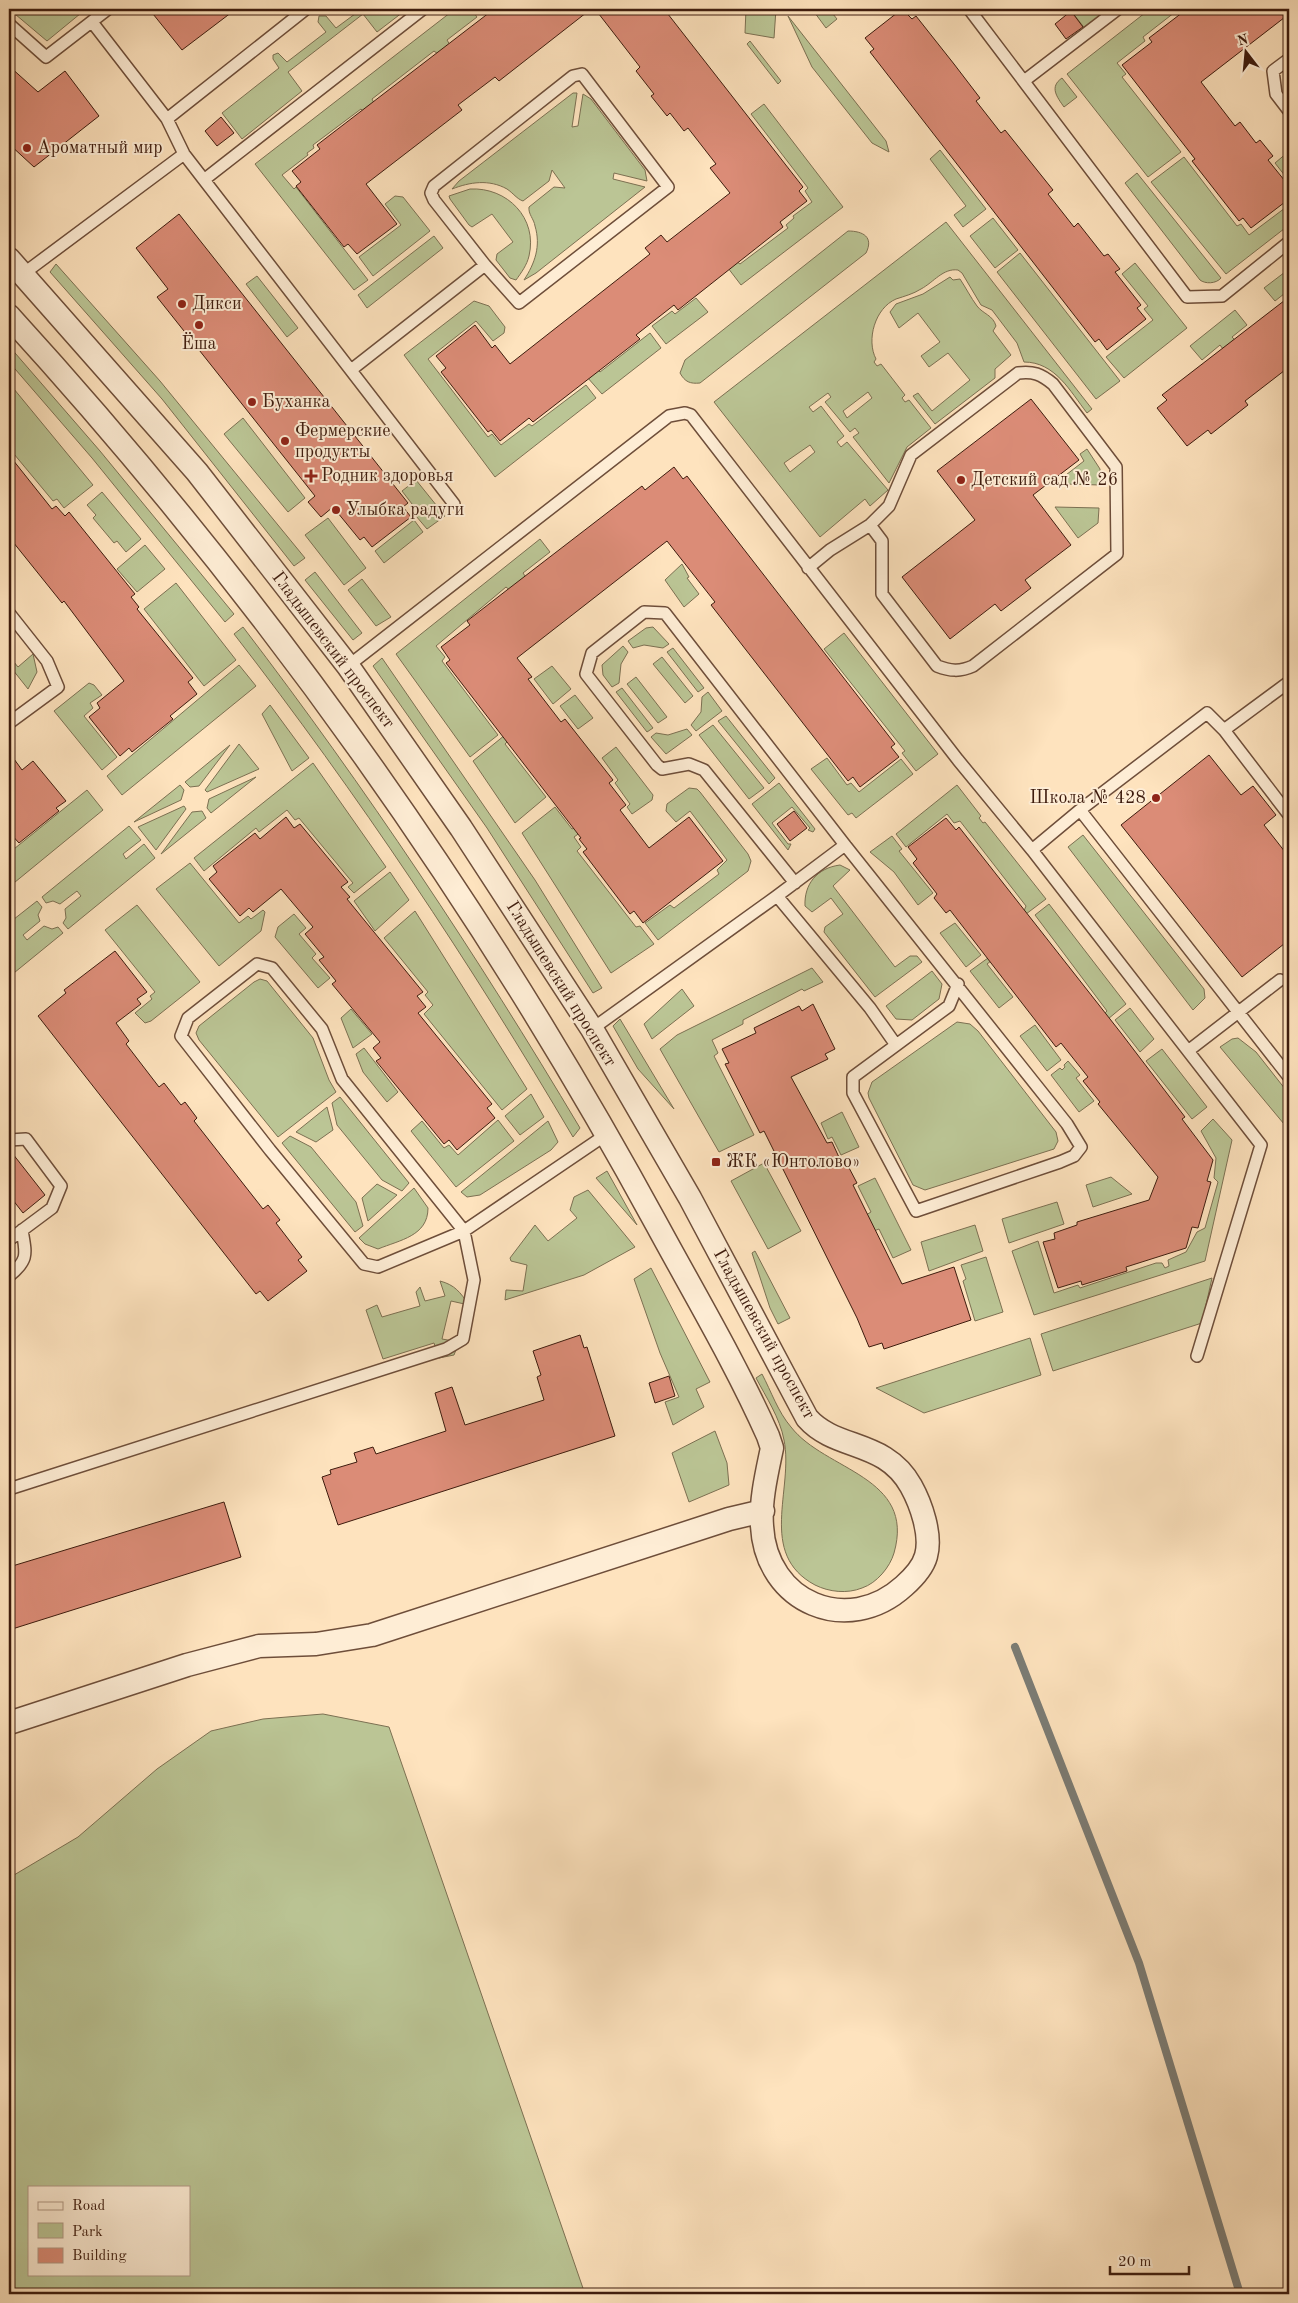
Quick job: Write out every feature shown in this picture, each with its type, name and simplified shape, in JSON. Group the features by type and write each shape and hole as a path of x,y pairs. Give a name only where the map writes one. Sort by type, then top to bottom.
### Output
{"street":[{"name":"Гладышевский проспект","path":"10,320 167,497 310,681 456,890 558,1050 607,1134 732,1363 768,1436 772,1448 762,1525 764,1543 772,1565 782,1581 796,1596 824,1607 855,1609 881,1602 892,1596 912,1578 926,1556 925,1524 918,1500 910,1485 896,1467 870,1449 829,1436 816,1428 806,1418 690,1198 592,1028 488,867 348,666 197,472 16,266"},
{"path":"9,1723 187,1665 259,1646 316,1644 372,1635 729,1519 763,1511"}],"lane":[{"path":"9,24 46,57 108,9"},
{"path":"167,119 306,9"},
{"path":"205,179 424,9"},
{"path":"969,9 1187,297 1222,296 1289,242"},
{"path":"1024,81 1118,9"},
{"path":"92,22 167,119 184,154 454,504"},
{"path":"1289,59 1273,71 1276,94 1289,112"},
{"path":"582,74 668,187 519,303 485,265 434,200 431,193 434,186 573,76 582,74"},
{"path":"16,266 184,154"},
{"path":"351,370 485,265"},
{"path":"808,568 830,550 870,525 889,506 911,455 1018,373 1030,372 1043,375 1053,384 1116,467 1117,554 973,666 963,670 948,670 937,666 882,594 882,541 870,525"},
{"path":"348,666 669,416 685,412 697,422 958,760 1032,850 1262,1145 1197,1356"},
{"path":"795,883 704,770 689,764 662,769 657,765 586,674 592,653 644,612 665,613 844,845 958,984 1067,1124 1080,1147 1074,1156 916,1212 853,1094 853,1077 949,1006 958,984"},
{"path":"9,614 47,661 58,687 9,723"},
{"path":"1224,730 1289,682"},
{"path":"1032,850 1080,810 1207,713 1224,730 1289,815"},
{"path":"1080,810 1289,1077"},
{"path":"592,1028 795,883 844,845"},
{"path":"777,896 870,1008 896,1045"},
{"path":"9,1489 446,1349 463,1339 474,1280 464,1231 342,1079 322,1029 272,968 257,964 188,1018 181,1036 270,1150 364,1264 378,1267 464,1231 607,1134"},
{"path":"1188,1051 1280,980"},
{"path":"9,1140 26,1139 61,1186 52,1208 9,1240"},
{"path":"9,1276 22,1265 26,1252 22,1230"}],"green space":[{"path":"9,9 86,9 47,41"},
{"path":"358,9 407,9 377,32 363,14 288,72 302,91 242,139 222,113 279,68 273,59 273,55 278,53 287,62 326,32 318,22 319,16 326,16 336,28 359,11"},
{"path":"455,9 471,9 477,17 447,40 450,45 438,54 434,51 372,99 374,103 363,111 361,109 313,145 314,148 307,153 308,155 282,175 294,189 296,187 368,280 354,290 255,164"},
{"path":"746,9 776,9 774,38 745,33"},
{"path":"812,9 829,9 837,19 826,28"},
{"path":"1076,9 1111,9 1086,30 1072,12"},
{"path":"1150,9 1179,9 1143,37 1145,41 1117,63 1126,74 1122,77 1181,152 1148,177 1067,74"},
{"path":"788,16 886,141 889,152 872,143 812,67"},
{"path":"750,41 781,81 778,84 747,44"},
{"path":"1062,78 1077,97 1064,107 1057,96 1055,88 1058,81"},
{"path":"573,93 577,93 572,127 578,126 583,94 591,99 645,170 647,181 614,173 613,179 645,187 536,273 524,280 534,261 537,247 537,233 529,207 554,187 565,188 552,170 549,181 523,201 507,189 493,184 473,183 452,189 459,181"},
{"path":"764,104 843,207 741,285 728,268 736,261 740,264 788,228 786,225 794,218 793,216 812,202 805,191 808,188 751,114"},
{"path":"940,150 986,209 963,227 954,215 966,206 930,159"},
{"path":"1289,153 1289,181 1275,163"},
{"path":"1184,157 1237,226 1241,224 1249,235 1289,205 1289,225 1226,274 1151,182"},
{"path":"1137,173 1221,278 1219,280 1210,283 1200,280 1125,183"},
{"path":"470,189 496,193 507,199 524,218 529,229 531,242 529,256 516,280 510,278 496,260 497,254 513,242 492,214 472,227 450,199 449,196"},
{"path":"395,196 403,197 430,231 373,276 359,257 401,225 385,204"},
{"path":"993,218 1018,250 995,268 970,236"},
{"path":"946,222 1092,409 1087,413 1068,387 1053,372 1035,363 1024,362 1017,343 992,310 981,305 962,273 958,270 943,273 918,291 889,303 874,325 872,343 876,359 874,362 877,366 881,364 905,395 902,398 905,402 909,400 931,428 907,447 889,483 853,437 859,433 855,428 850,432 825,402 831,397 828,393 809,407 813,412 821,406 844,436 837,442 841,447 847,442 888,490 870,506 865,499 820,537 714,402","holes":["868,392 872,398 847,418 843,411","810,445 815,452 790,472 784,463"]},
{"path":"848,231 858,232 866,236 869,243 866,253 700,383 691,383 684,378 680,373 685,360"},
{"path":"434,236 443,248 367,308 358,295"},
{"path":"1020,253 1120,381 1096,399 997,272"},
{"path":"1135,263 1187,328 1124,378 1106,357 1153,320 1144,309 1148,306 1122,274"},
{"path":"56,264 160,381 305,558 294,566 162,399 50,272"},
{"path":"1289,269 1289,290 1275,301 1264,288"},
{"path":"257,276 298,328 287,337 246,284"},
{"path":"950,277 953,280 960,279 979,309 993,319 996,326 993,331 1011,355 995,369 995,378 935,424 913,396 918,393 932,411 970,380 948,353 929,367 921,356 940,342 918,313 899,328 890,312 896,304 923,294"},
{"path":"696,298 708,312 666,344 652,326 672,311 675,314"},
{"path":"474,301 489,306 505,327 504,333 493,341 476,321 428,359 488,437 492,434 501,445 529,424 532,426 586,385 596,398 495,477 404,355"},
{"path":"1235,310 1247,325 1232,337 1235,340 1223,349 1220,345 1202,360 1190,346"},
{"path":"650,333 661,348 602,394 587,377 597,369 600,372"},
{"path":"9,346 100,451 234,614 225,622 92,458 9,362"},
{"path":"9,383 93,485 64,508 57,499 53,501 9,448"},
{"path":"243,418 305,498 288,512 224,434"},
{"path":"1087,449 1100,469 1100,485 1067,484 1062,478 1084,461 1080,454"},
{"path":"416,480 445,516 427,529 416,516 419,513 402,491"},
{"path":"102,492 141,539 126,552 117,541 114,543 93,518 96,515 87,505"},
{"path":"1055,507 1099,508 1098,523 1078,538"},
{"path":"328,518 366,568 344,585 305,535"},
{"path":"414,520 423,532 384,563 375,551"},
{"path":"540,539 550,552 523,573 527,579 512,592 506,587 436,646 445,657 442,661 498,735 470,757 396,654"},
{"path":"145,545 165,569 137,592 117,569"},
{"path":"682,564 689,577 687,578 699,594 684,607 665,580"},
{"path":"315,572 362,633 353,640 305,580"},
{"path":"362,579 391,617 376,626 348,590"},
{"path":"176,583 236,660 204,686 144,609"},
{"path":"243,627 377,811 461,936 580,1128 573,1137 494,1007 369,817 234,634"},
{"path":"653,627 669,644 663,648 644,645 633,648 628,641 646,628"},
{"path":"844,633 938,754 916,771 902,753 905,751 824,649"},
{"path":"623,646 628,652 621,664 619,683 612,687 603,675 602,665"},
{"path":"673,648 704,688 698,692 667,652"},
{"path":"33,654 37,672 28,689 9,665 9,656 18,667"},
{"path":"662,657 693,696 685,703 653,664"},
{"path":"382,658 535,880 602,988 593,993 487,828 373,666"},
{"path":"239,665 256,686 122,795 107,776"},
{"path":"552,666 571,689 553,704 534,679"},
{"path":"636,677 667,717 658,723 627,684"},
{"path":"89,683 94,685 102,695 90,703 93,708 84,716 117,757 102,770 54,711"},
{"path":"622,688 653,728 647,732 616,692"},
{"path":"708,692 722,711 696,731 691,725 701,712 702,697"},
{"path":"575,695 593,718 578,729 560,706"},
{"path":"270,705 309,758 292,771 262,714"},
{"path":"726,716 775,778 769,784 718,721"},
{"path":"713,725 764,788 749,799 699,735"},
{"path":"687,729 692,735 666,754 651,737 656,733 668,735"},
{"path":"505,735 509,740 505,744 546,797 515,823 473,761"},
{"path":"239,744 259,769 207,792 205,790"},
{"path":"230,745 199,786 190,787 185,782"},
{"path":"616,747 653,795 652,800 632,814 627,807 630,804 615,783 618,780 602,758"},
{"path":"827,758 847,785 851,783 859,792 901,759 913,774 856,818 852,813 848,815 811,769"},
{"path":"313,763 386,867 354,893 348,887 353,883 299,818 295,820 287,810 259,832 256,828 204,871 194,858"},
{"path":"256,777 211,813 207,808 209,799"},
{"path":"779,783 815,829 813,832 808,830 810,828 792,807 772,823 788,844 791,844 788,850 752,804"},
{"path":"180,785 184,790 181,800 134,822"},
{"path":"957,785 981,816 979,818 983,823 985,822 1046,899 1026,914 1024,911 1026,906 960,821 954,823 947,814 906,847 896,834"},
{"path":"689,788 697,789 700,792 748,854 751,861 748,871 658,940 645,923 670,905 674,908 719,874 717,870 727,860 690,811 676,822 666,811 667,804"},
{"path":"87,790 103,810 9,887 9,853"},
{"path":"184,806 186,809 156,850 138,827"},
{"path":"555,807 572,829 577,827 581,832 574,837 581,847 577,851 636,927 640,926 654,944 611,973 522,833"},
{"path":"202,811 206,818 161,854 192,812"},
{"path":"129,826 141,840 123,854 126,859 144,844 155,858 68,929 63,923 66,918 65,909 81,896 77,891 60,904 53,901 46,903 42,897"},
{"path":"1083,835 1204,989 1205,998 1193,1010 1068,847"},
{"path":"892,836 902,849 899,851 933,893 918,905 894,872 870,852"},
{"path":"190,863 239,923 248,916 251,919 263,910 265,912 261,931 219,966 156,889"},
{"path":"840,865 850,870 833,886 895,967 910,956 917,956 922,962 875,997 824,932 825,927 843,914 831,898 812,912 805,906 807,891 814,878 825,870"},
{"path":"390,872 409,900 375,931 354,901"},
{"path":"37,901 42,907 38,915 40,921 23,935 27,940 44,926 52,929 58,927 63,933 9,977 9,923"},
{"path":"1049,904 1126,1004 1108,1019 1104,1014 1107,1011 1035,915"},
{"path":"137,905 200,982 151,1021 145,1023 135,1013 152,999 150,996 155,992 105,930"},
{"path":"415,911 527,1089 502,1110 424,1014 433,1005 425,995 428,992 384,938"},
{"path":"294,914 306,928 299,934 316,954 312,958 330,978 318,988 275,937 278,927"},
{"path":"955,923 981,955 966,967 940,933"},
{"path":"988,958 991,961 987,964 1013,997 999,1008 970,971"},
{"path":"812,968 823,982 804,991 802,989 743,1020 743,1024 712,1040 718,1053 714,1056 754,1135 719,1152 660,1049 677,1035"},
{"path":"932,971 942,984 939,999 912,1020 896,1019 886,1006"},
{"path":"260,979 267,981 313,1038 329,1080 336,1092 278,1137 199,1040 196,1033 199,1026"},
{"path":"682,989 694,1006 652,1039 644,1024"},
{"path":"1130,1008 1154,1039 1140,1052 1115,1020"},
{"path":"351,1009 372,1034 353,1048 341,1018"},
{"path":"620,1019 674,1109 638,1069 613,1026"},
{"path":"957,1022 970,1024 978,1031 1056,1132 1058,1141 1054,1149 925,1190 913,1185 868,1093 872,1082"},
{"path":"1035,1025 1061,1060 1047,1071 1020,1036"},
{"path":"1238,1038 1256,1052 1289,1094 1289,1130 1220,1047 1232,1039"},
{"path":"364,1048 398,1092 387,1102 363,1072 356,1054"},
{"path":"1162,1049 1207,1107 1192,1119 1146,1061"},
{"path":"1068,1061 1080,1075 1076,1078 1094,1101 1079,1112 1051,1075 1060,1068 1062,1070"},
{"path":"531,1094 544,1117 520,1135 505,1116"},
{"path":"340,1097 409,1183 402,1191 382,1180 337,1125 332,1103"},
{"path":"327,1107 333,1130 316,1142 296,1132"},
{"path":"842,1112 859,1147 841,1155 832,1137 828,1139 821,1123"},
{"path":"1213,1119 1232,1140 1205,1261 1034,1315 1012,1251 1038,1241 1054,1293 1078,1285 1080,1288 1156,1263 1162,1263 1165,1268 1169,1266 1168,1260 1186,1252 1197,1232 1205,1228 1218,1182 1214,1178 1216,1158 1201,1131"},
{"path":"498,1120 514,1141 456,1187 411,1131 422,1121 444,1148 449,1145 458,1155"},
{"path":"548,1121 558,1142 551,1150 480,1195 467,1197 461,1192"},
{"path":"290,1136 311,1147 356,1202 363,1226 355,1232 282,1143"},
{"path":"764,1163 801,1231 768,1249 731,1181"},
{"path":"607,1171 637,1225 596,1178"},
{"path":"1111,1177 1132,1194 1093,1207 1086,1185"},
{"path":"875,1178 911,1250 893,1258 879,1229 874,1231 866,1215 871,1212 858,1186"},
{"path":"377,1184 397,1195 368,1221 362,1198"},
{"path":"414,1188 428,1208 427,1217 418,1231 411,1236 378,1249 365,1244 359,1238"},
{"path":"588,1190 635,1247 584,1275 505,1300 506,1290 523,1291 527,1265 511,1261 510,1258 535,1225 548,1241 577,1218 570,1210 574,1197"},
{"path":"1057,1202 1064,1224 1009,1243 1002,1219"},
{"path":"975,1225 983,1251 929,1271 921,1242"},
{"path":"755,1251 790,1318 778,1324 770,1308 752,1253"},
{"path":"986,1257 1003,1312 975,1321 963,1281 966,1279 961,1265"},
{"path":"651,1268 710,1382 696,1389 704,1407 673,1425 665,1402 679,1397 660,1353 634,1279"},
{"path":"1212,1278 1202,1323 1053,1371 1041,1334"},
{"path":"440,1281 457,1290 469,1305 451,1301 442,1339 459,1342 454,1355 439,1358 434,1343 383,1359 366,1310 377,1305 382,1317 420,1306 416,1292 420,1287 425,1301 445,1296"},
{"path":"1030,1338 1041,1375 924,1413 876,1388"},
{"path":"762,1374 778,1408 791,1427 806,1442 864,1478 880,1491 892,1507 897,1527 894,1553 882,1574 868,1586 844,1592 820,1587 797,1572 787,1556 782,1538 786,1459 784,1440 776,1416 756,1378"},
{"path":"715,1431 727,1463 729,1485 689,1502 672,1453"},
{"path":"323,1714 389,1727 585,2294 9,2294 9,1878 78,1837 157,1769 211,1731 263,1719"}],"building":[{"path":"149,9 236,9 182,50"},
{"path":"494,9 591,9 499,81 495,77 458,105 462,110 366,184 397,224 357,254 348,244 344,247 296,186 301,182 292,171 320,149 317,145"},
{"path":"595,9 664,9 803,187 799,191 807,201 780,222 783,227 678,310 674,305 636,335 640,339 533,422 529,418 500,441 491,430 488,432 441,372 446,368 436,356 475,325 492,348 495,345 510,364 650,254 645,248 661,235 667,242 730,193 710,168 716,164 688,128 684,131 670,113 667,116 651,96 654,94 636,71 640,67"},
{"path":"902,9 912,19 916,16 954,64 980,98 976,101 1001,133 1005,130 1053,190 1048,194 1074,227 1078,223 1104,256 1108,254 1120,269 1115,272 1141,305 1137,308 1146,319 1107,350 1099,339 1095,342 870,52 874,49 865,38"},
{"path":"1187,9 1289,9 1289,14 1201,82 1235,126 1240,122 1256,143 1260,140 1273,156 1268,160 1289,186 1289,199 1251,228 1243,218 1239,221 1192,161 1195,159 1122,65 1152,42 1149,38"},
{"path":"1071,11 1083,27 1066,39 1055,24"},
{"path":"9,66 38,92 65,71 99,116 34,167 9,144"},
{"path":"221,117 234,133 217,146 205,131"},
{"path":"179,214 408,503 403,507 411,517 372,547 364,537 360,540 333,507 321,517 308,502 315,496 157,297 168,289 136,248"},
{"path":"1289,297 1289,367 1245,401 1248,405 1211,434 1208,430 1187,446 1157,408 1167,400 1162,395"},
{"path":"1031,399 1079,460 1033,495 1071,545 1025,580 1031,588 1001,611 995,604 950,639 902,577 975,520 937,471"},
{"path":"9,455 52,509 56,506 65,516 69,512 135,594 131,597 139,607 137,609 193,678 188,682 197,694 170,716 173,719 132,752 129,748 120,756 89,717 100,708 97,703 124,681 64,601 62,603 9,537"},
{"path":"674,467 683,479 687,476 895,744 891,747 899,757 860,787 853,777 848,781 711,605 715,602 667,541 517,658 532,677 528,679 561,722 565,719 613,780 609,783 626,805 620,810 649,848 689,817 723,861 643,923 634,911 630,914 583,852 587,849 579,839 581,838 446,663 450,660 441,647 470,625 467,621 507,590 642,486 645,490"},
{"path":"9,752 22,770 33,761 66,801 56,808 59,811 19,843 9,832"},
{"path":"1209,755 1241,795 1253,786 1276,815 1264,825 1289,857 1289,940 1242,977 1121,825"},
{"path":"794,811 807,828 790,841 777,824"},
{"path":"286,817 294,828 300,824 348,882 341,887 350,897 347,899 423,992 417,996 426,1007 418,1013 492,1104 487,1108 495,1118 457,1150 449,1140 444,1144 376,1061 381,1058 373,1048 380,1042 332,984 336,981 319,960 324,957 305,934 313,927 281,889 253,912 249,908 240,916 209,879 217,872 213,866 255,833 260,839"},
{"path":"946,818 956,830 959,827 1121,1033 1185,1117 1182,1119 1213,1160 1207,1181 1211,1182 1198,1228 1192,1227 1186,1248 1126,1267 1127,1271 1082,1285 1081,1281 1058,1288 1043,1242 1055,1239 1054,1233 1077,1225 1077,1222 1149,1200 1158,1177 1098,1104 1100,1102 1083,1081 1088,1077 1061,1043 1056,1047 950,910 946,913 934,898 937,894 913,863 917,859 908,847"},
{"path":"115,951 147,992 137,999 141,1004 116,1023 129,1041 126,1044 159,1087 164,1083 181,1105 185,1102 197,1118 194,1121 263,1209 268,1205 280,1220 276,1223 302,1257 298,1260 307,1271 268,1301 260,1291 256,1294 38,1016 66,993 64,990"},
{"path":"813,1004 835,1049 825,1054 828,1059 791,1077 827,1143 832,1142 843,1166 847,1164 857,1183 853,1185 902,1284 954,1267 971,1320 884,1349 882,1343 869,1347 857,1318 764,1131 760,1133 725,1064 729,1063 722,1049 756,1033 754,1028 799,1006 802,1011"},
{"path":"9,1149 45,1195 23,1213 9,1195"},
{"path":"580,1335 584,1348 587,1347 615,1436 338,1525 322,1477 331,1474 330,1470 357,1462 354,1453 373,1447 376,1454 446,1431 435,1393 452,1387 465,1425 544,1400 537,1377 541,1375 533,1351"},
{"path":"669,1376 675,1396 655,1403 649,1383"},
{"path":"224,1502 241,1557 9,1630 9,1567"}],"waterway":[{"path":"1015,1647 1139,1963 1240,2294"}],"place":[{"name":"Ароматный мир","path":"27,148"},
{"name":"Дикси","path":"182,304"},
{"name":"Ёша","path":"199,325"},
{"name":"Буханка","path":"252,402"},
{"name":"Фермерские продукты","path":"285,441"},
{"name":"Родник здоровья","path":"311,476"},
{"name":"Детский сад № 26","path":"961,480"},
{"name":"Улыбка радуги","path":"336,510"},
{"name":"Школа № 428","path":"1156,798"},
{"name":"ЖК «Юнтолово»","path":"716,1162"}]}
